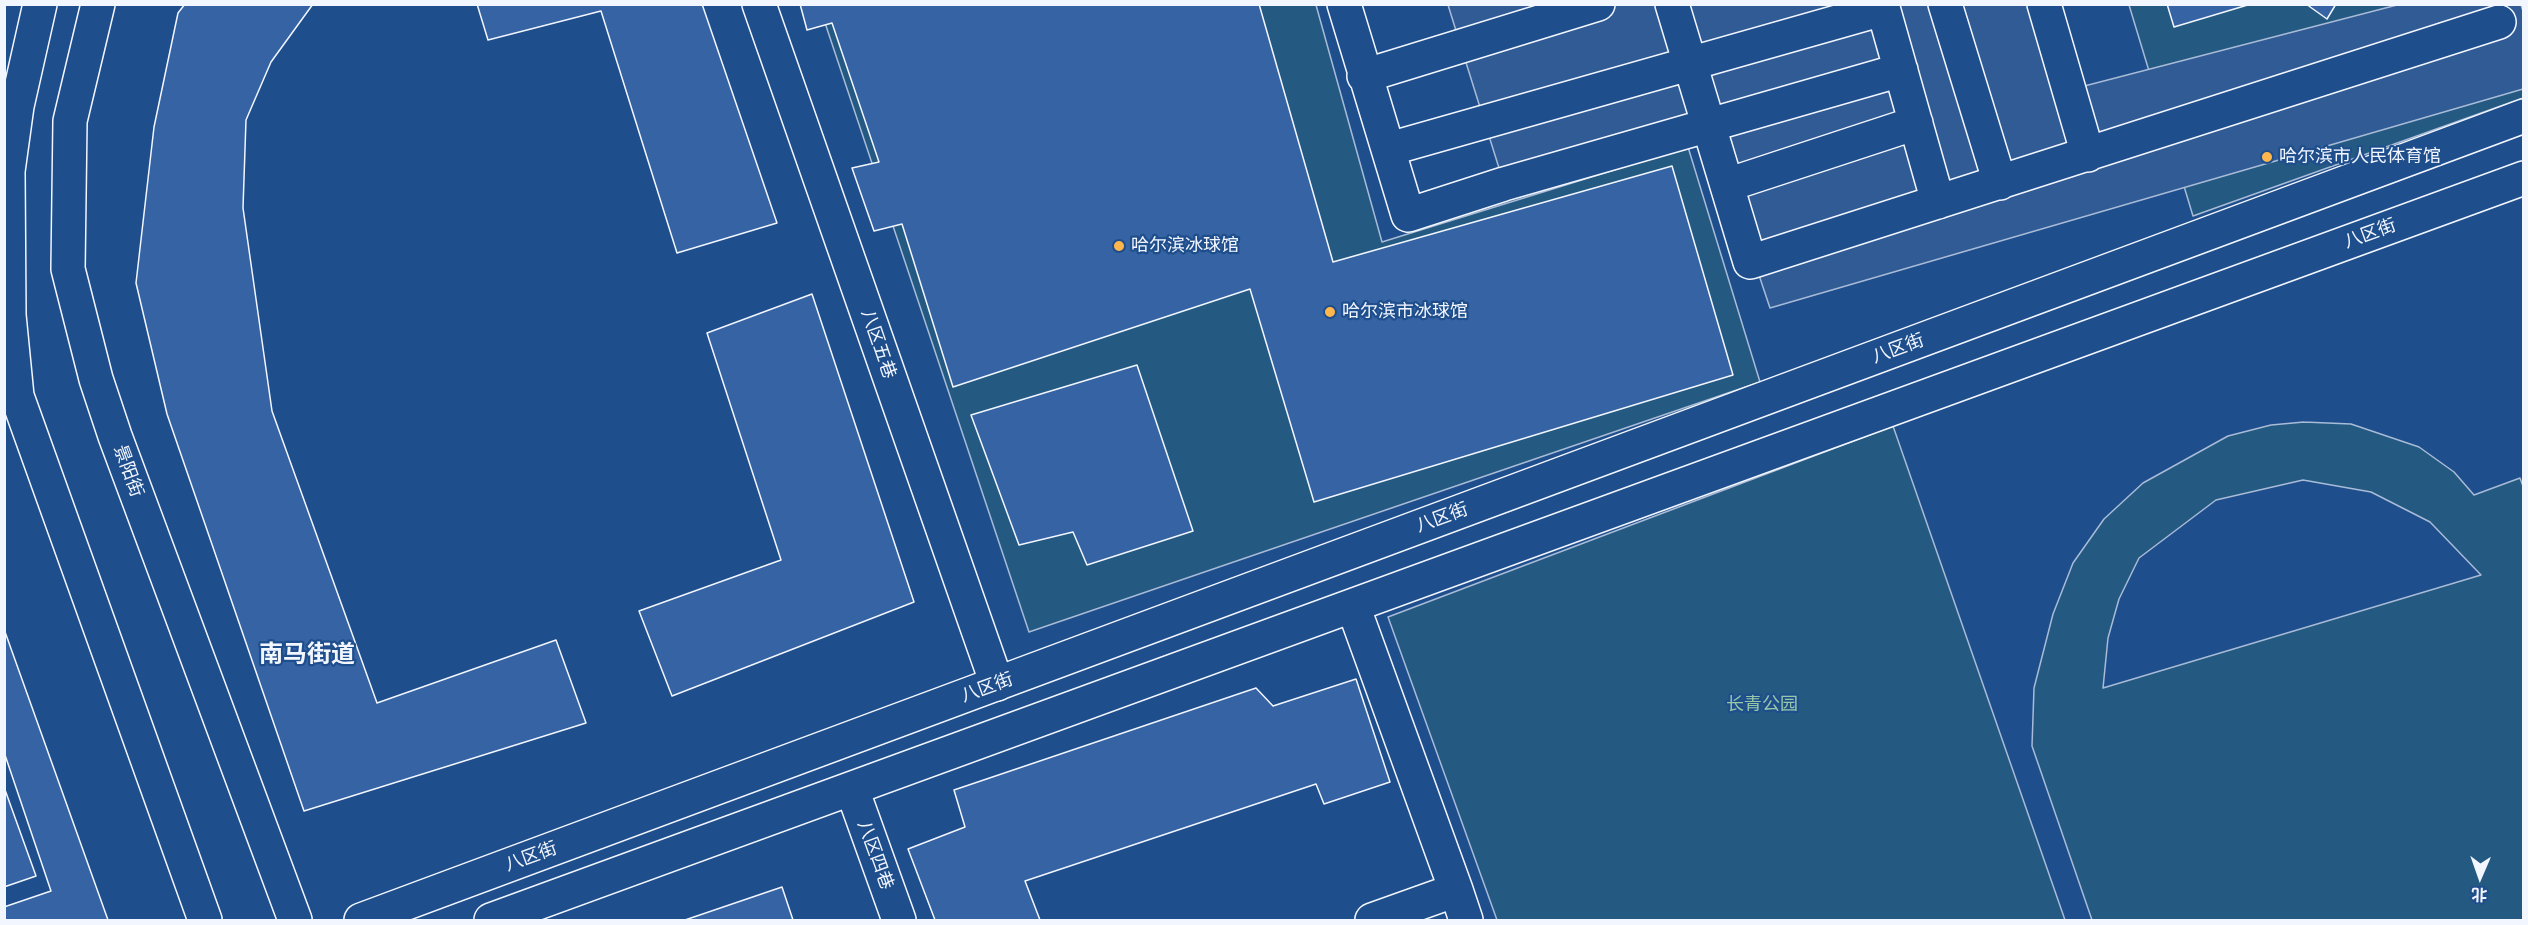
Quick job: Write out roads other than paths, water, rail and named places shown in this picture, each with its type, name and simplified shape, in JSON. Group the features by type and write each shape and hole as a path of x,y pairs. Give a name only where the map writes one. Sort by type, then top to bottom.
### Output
{"main road":[{"path":"40,4 17,106 8,171 9,315 15,410 204,921"},
{"name":"景阳街","path":"98,4 70,121 68,269 96,379 295,921"},
{"name":"八区五巷","path":"759,4 997,684"},
{"path":"1344,4 1408,215 1504,184 1900,70"},
{"path":"1364,76 1598,4"},
{"path":"1672,4 1750,262 2499,22"},
{"path":"1945,4 2000,183"},
{"path":"2044,4 2088,154"},
{"path":"1389,149 1882,7 1938,202"},
{"name":"八区街","path":"361,921 2522,121"},
{"path":"1727,185 1916,123"},
{"name":"八区街","path":"491,921 2523,178"},
{"path":"1353,606 1466,921"},
{"name":"八区四巷","path":"852,789 899,921"},
{"path":"1372,921 1456,890"}],"place":[{"name":"哈尔滨市人民体育馆","path":"2267,157"},
{"name":"哈尔滨冰球馆","path":"1119,246"},
{"name":"哈尔滨市冰球馆","path":"1330,312"}],"district":[{"name":"南马街道","path":"307,655"}],"park label":[{"name":"长青公园","path":"1762,705"}]}
